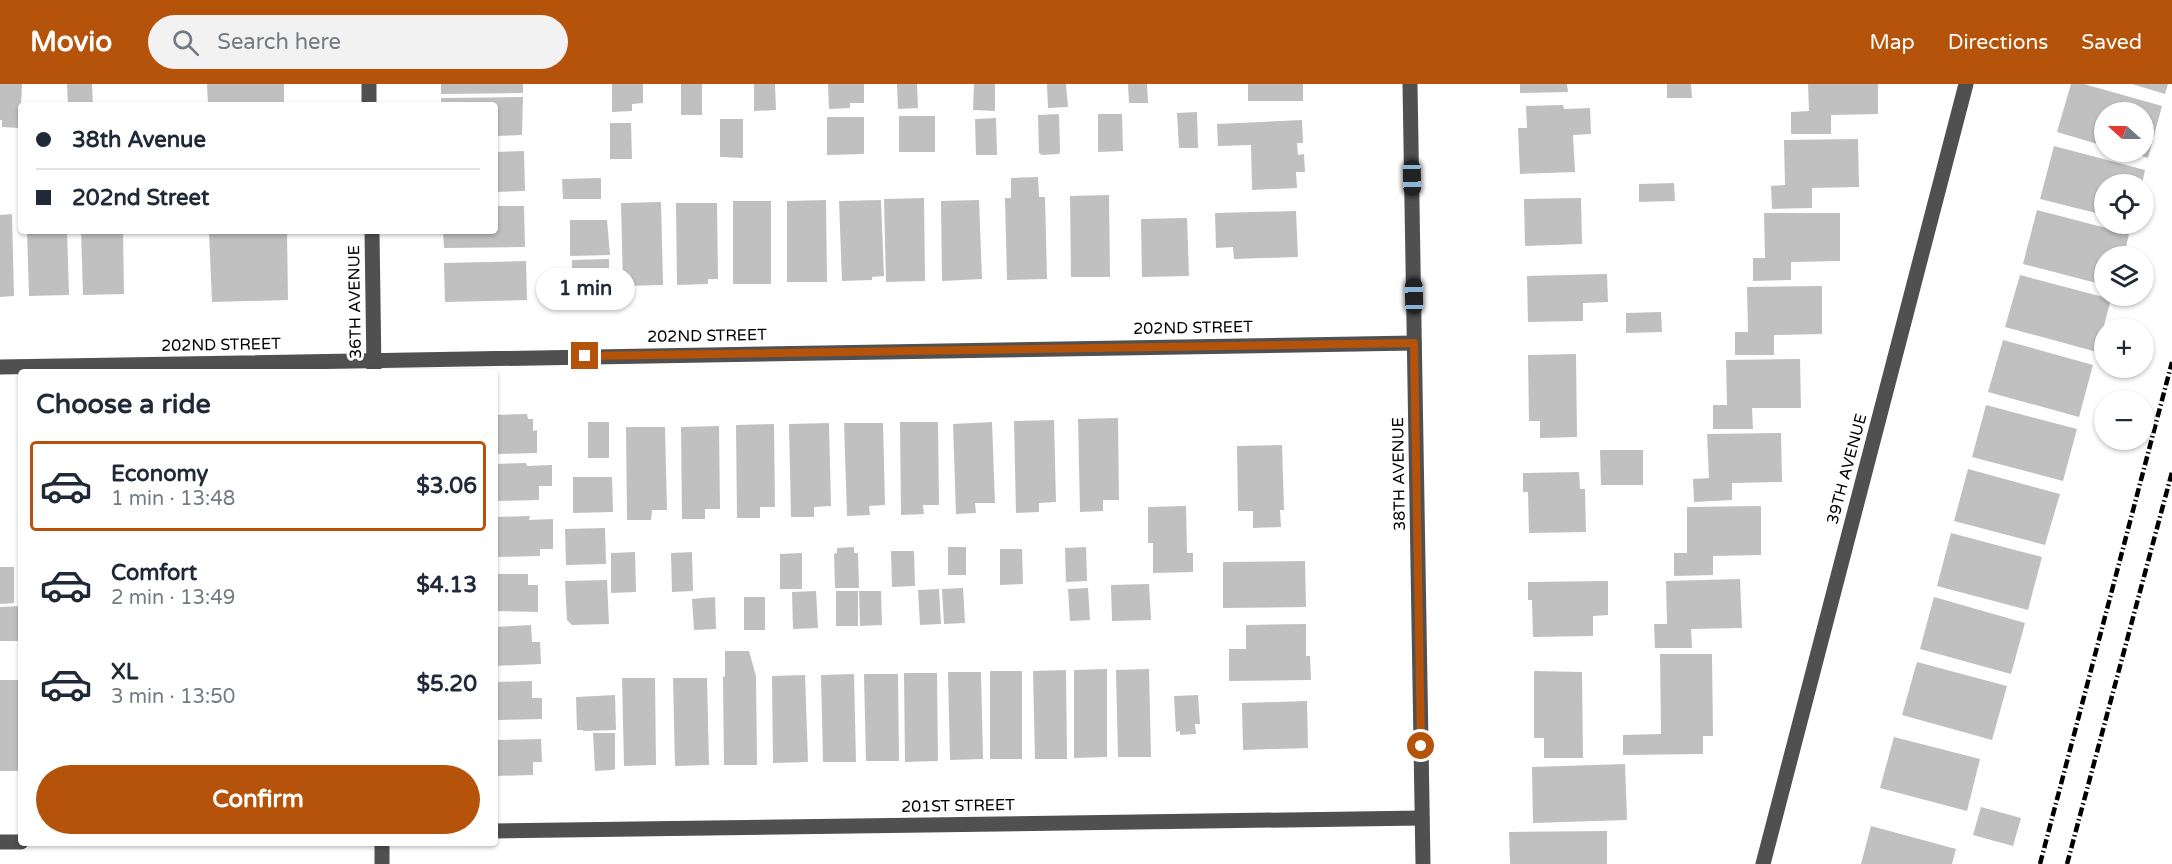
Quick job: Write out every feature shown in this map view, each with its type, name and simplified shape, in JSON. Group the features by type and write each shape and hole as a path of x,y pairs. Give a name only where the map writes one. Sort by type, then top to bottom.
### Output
{"street":[{"path":"369,84 369,102"},
{"name":"38TH AVENUE","path":"1410,84 1423,864"},
{"name":"39TH AVENUE","path":"1763,864 1965,84"},
{"name":"36TH AVENUE","path":"372,234 374,366"},
{"name":"202ND STREET","path":"0,367 374,366 1414,343"},
{"name":"201ST STREET","path":"498,831 1422,818"},
{"path":"0,842 18,842"},
{"path":"382,846 382,864"}],"building":[{"path":"0,84 22,84 21,102 18,102 18,128 2,127 2,120 0,120"},
{"path":"67,84 92,84 93,102 68,102"},
{"path":"207,84 284,84 284,102 208,102"},
{"path":"441,84 523,84 523,93 441,94"},
{"path":"612,84 643,84 643,103 632,104 632,111 612,112"},
{"path":"681,84 702,84 702,115 681,115"},
{"path":"754,84 775,84 776,110 754,111"},
{"path":"828,84 864,84 864,103 850,103 850,108 829,109"},
{"path":"897,84 917,84 918,108 898,109"},
{"path":"974,84 995,84 995,111 973,110"},
{"path":"1047,84 1066,84 1068,107 1048,108"},
{"path":"1128,84 1147,84 1148,103 1129,103"},
{"path":"1248,84 1303,84 1303,101 1248,101"},
{"path":"1520,84 1567,84 1568,92 1520,93"},
{"path":"1667,84 1691,84 1692,98 1667,98"},
{"path":"1808,84 1878,84 1878,114 1831,115 1831,134 1791,134 1791,112 1809,111"},
{"path":"2071,84 2084,84 2148,102 2094,102 2094,143 2057,132"},
{"path":"2132,84 2168,84 2165,94"},
{"path":"523,97 522,135 498,136 498,102 441,102 441,98"},
{"path":"2154,104 2162,106 2154,136"},
{"path":"1563,105 1564,109 1590,108 1591,134 1573,135 1575,172 1520,174 1518,128 1527,128 1526,106"},
{"path":"1197,112 1198,148 1179,148 1177,113"},
{"path":"1059,114 1060,152 1059,154 1042,155 1039,153 1038,115"},
{"path":"1098,114 1122,114 1123,151 1098,152"},
{"path":"899,116 935,116 935,152 899,152"},
{"path":"827,117 864,117 864,154 827,155"},
{"path":"996,118 997,155 976,155 975,119"},
{"path":"720,119 743,119 743,158 720,157"},
{"path":"1302,120 1303,143 1297,143 1298,155 1304,154 1305,172 1296,172 1297,188 1252,190 1251,145 1218,146 1217,124"},
{"path":"610,123 631,123 632,159 610,159"},
{"path":"1858,139 1859,187 1812,188 1812,208 1772,209 1771,186 1785,185 1784,140"},
{"path":"2054,146 2094,157 2094,162 2115,162 2145,170 2144,174 2094,174 2094,212 2040,199"},
{"path":"524,151 525,191 498,192 498,152"},
{"path":"1038,177 1039,197 1045,197 1047,279 1007,280 1005,198 1011,198 1011,178"},
{"path":"601,178 601,199 563,199 562,179"},
{"path":"1674,183 1675,201 1639,202 1639,184"},
{"path":"1109,195 1110,277 1071,277 1070,196"},
{"path":"924,198 925,281 886,282 884,199"},
{"path":"1581,198 1582,244 1525,246 1524,199"},
{"path":"826,200 827,282 787,282 787,201"},
{"path":"881,200 884,276 872,277 872,280 842,281 839,201"},
{"path":"979,200 982,279 942,281 941,201"},
{"path":"733,201 771,201 771,284 733,284"},
{"path":"661,202 663,285 623,286 621,203"},
{"path":"676,203 717,203 718,279 708,279 708,284 677,285"},
{"path":"498,206 524,206 525,247 444,248 443,234 498,234"},
{"path":"2037,210 2094,225 2094,234 2129,234 2126,246 2094,246 2094,282 2023,264"},
{"path":"1296,211 1298,257 1234,259 1233,247 1216,248 1215,213"},
{"path":"1764,213 1840,213 1840,261 1791,262 1791,280 1753,281 1753,258 1765,258"},
{"path":"12,214 14,296 0,297 0,215"},
{"path":"1187,218 1189,276 1142,277 1141,219"},
{"path":"570,220 607,220 610,255 570,256"},
{"path":"27,234 67,234 69,295 29,296"},
{"path":"81,234 123,234 124,294 83,295"},
{"path":"209,234 287,234 288,300 212,302"},
{"path":"609,259 609,296 572,296 572,260"},
{"path":"526,261 527,300 445,302 444,263"},
{"path":"1607,274 1608,302 1583,303 1583,321 1528,322 1527,276"},
{"path":"2020,275 2094,295 2094,306 2109,306 2106,318 2094,318 2094,351 2005,327"},
{"path":"1822,286 1822,334 1774,335 1774,355 1735,355 1735,332 1748,332 1747,287"},
{"path":"1661,312 1662,332 1626,333 1626,313"},
{"path":"2003,340 2093,365 2079,417 1988,392"},
{"path":"1576,354 1577,437 1540,438 1540,421 1529,421 1528,355"},
{"path":"1800,359 1801,408 1752,408 1753,429 1713,429 1713,405 1727,405 1726,360"},
{"path":"1986,405 2077,429 2063,481 1972,457"},
{"path":"527,414 528,419 533,419 533,431 537,430 537,453 498,454 498,415"},
{"path":"1118,418 1119,500 1103,500 1103,511 1080,512 1078,419"},
{"path":"1054,420 1056,502 1039,503 1039,512 1016,513 1014,421"},
{"path":"588,422 609,422 609,458 588,458"},
{"path":"900,422 938,422 939,505 923,505 924,514 901,515"},
{"path":"992,422 995,503 975,503 976,513 956,514 953,424"},
{"path":"829,423 831,506 814,507 814,517 791,517 789,424"},
{"path":"844,423 883,423 885,505 869,506 870,515 847,516"},
{"path":"774,424 775,507 760,507 760,518 737,518 736,425"},
{"path":"719,426 720,509 705,509 705,519 682,519 681,427"},
{"path":"626,427 665,427 667,510 652,510 651,520 627,520"},
{"path":"1781,433 1782,482 1732,483 1732,500 1694,502 1693,479 1709,478 1707,434"},
{"path":"1282,445 1284,510 1280,510 1281,527 1253,528 1253,511 1238,511 1237,446"},
{"path":"1600,450 1643,450 1643,485 1601,485"},
{"path":"498,464 552,465 552,486 539,486 539,500 498,501"},
{"path":"1968,469 2060,494 2045,545 1954,521"},
{"path":"1579,472 1580,489 1585,489 1586,532 1529,533 1528,492 1523,492 1523,473"},
{"path":"573,477 612,477 613,512 573,513"},
{"path":"1186,506 1187,553 1193,553 1193,572 1153,573 1153,543 1148,543 1148,507"},
{"path":"1761,506 1761,555 1713,556 1713,575 1674,576 1674,553 1687,553 1687,507"},
{"path":"530,516 529,520 553,519 553,549 540,549 540,556 498,557 498,517"},
{"path":"605,528 606,564 566,565 565,529"},
{"path":"1951,533 2042,557 2028,610 1937,586"},
{"path":"854,547 854,553 858,553 859,588 835,588 834,554 837,553 837,548"},
{"path":"948,547 966,547 966,575 948,575"},
{"path":"1086,547 1087,581 1066,582 1065,548"},
{"path":"1000,549 1022,549 1023,584 1000,585"},
{"path":"891,551 914,551 915,586 892,587"},
{"path":"635,552 636,592 611,593 611,553"},
{"path":"692,552 693,591 672,592 671,553"},
{"path":"802,553 802,589 780,589 780,554"},
{"path":"1305,561 1306,607 1223,608 1223,562"},
{"path":"0,567 14,567 14,603 0,604"},
{"path":"498,574 528,574 528,585 538,585 538,612 498,611"},
{"path":"1740,579 1742,628 1691,629 1692,648 1655,648 1654,624 1667,624 1666,581"},
{"path":"607,580 609,624 572,625 567,620 565,581"},
{"path":"1608,581 1608,615 1593,616 1593,636 1533,637 1532,600 1528,600 1528,582"},
{"path":"1149,584 1151,620 1112,621 1111,585"},
{"path":"963,588 965,623 944,624 942,589"},
{"path":"1088,588 1090,620 1070,621 1068,589"},
{"path":"939,589 941,624 920,625 918,590"},
{"path":"816,591 818,628 793,629 792,592"},
{"path":"836,591 858,591 858,626 836,626"},
{"path":"859,591 881,591 882,625 860,626"},
{"path":"715,597 716,629 694,630 692,599"},
{"path":"744,597 765,597 765,630 744,630"},
{"path":"1934,597 2025,623 2011,674 1920,649"},
{"path":"18,606 18,641 0,641 0,607"},
{"path":"1306,624 1306,656 1310,656 1311,680 1229,681 1229,649 1246,649 1246,625"},
{"path":"531,625 532,642 540,642 541,664 498,666 498,627"},
{"path":"725,651 749,651 756,676 757,765 724,765"},
{"path":"1660,654 1712,654 1713,736 1703,736 1703,754 1623,755 1623,735 1661,734"},
{"path":"1917,662 2007,686 1992,740 1902,715"},
{"path":"1107,669 1107,757 1074,758 1074,670"},
{"path":"1149,669 1151,757 1118,757 1116,670"},
{"path":"1066,670 1067,759 1035,759 1033,671"},
{"path":"990,671 1022,671 1022,759 990,759"},
{"path":"1534,671 1582,672 1583,758 1544,758 1544,738 1534,738"},
{"path":"948,672 981,672 983,759 950,760"},
{"path":"904,673 937,673 938,761 905,762"},
{"path":"854,674 856,762 823,762 821,675"},
{"path":"864,674 898,674 899,761 866,761"},
{"path":"805,675 808,762 773,763 772,676"},
{"path":"622,678 655,678 656,765 624,766"},
{"path":"673,678 707,678 709,765 675,766"},
{"path":"0,680 18,680 18,771 0,771"},
{"path":"532,681 532,698 542,698 542,719 498,720 498,682"},
{"path":"615,695 616,730 577,730 576,697"},
{"path":"1198,695 1200,724 1195,724 1196,734 1180,735 1180,731 1176,732 1174,696"},
{"path":"1307,701 1308,748 1243,750 1242,703"},
{"path":"593,733 615,733 615,769 595,771"},
{"path":"1894,737 1980,759 1967,811 1880,788"},
{"path":"541,739 542,762 533,762 533,775 498,776 498,740"},
{"path":"1625,764 1627,820 1533,823 1532,767"},
{"path":"1981,807 2021,818 2013,846 1973,835"},
{"path":"1871,826 1956,849 1952,864 1861,864"},
{"path":"1607,831 1607,864 1510,864 1509,832"}],"railway":[{"path":"2040,864 2172,362"},
{"path":"2067,864 2172,472"}],"route":[{"path":"585,356 1414,343 1421,746"}]}
